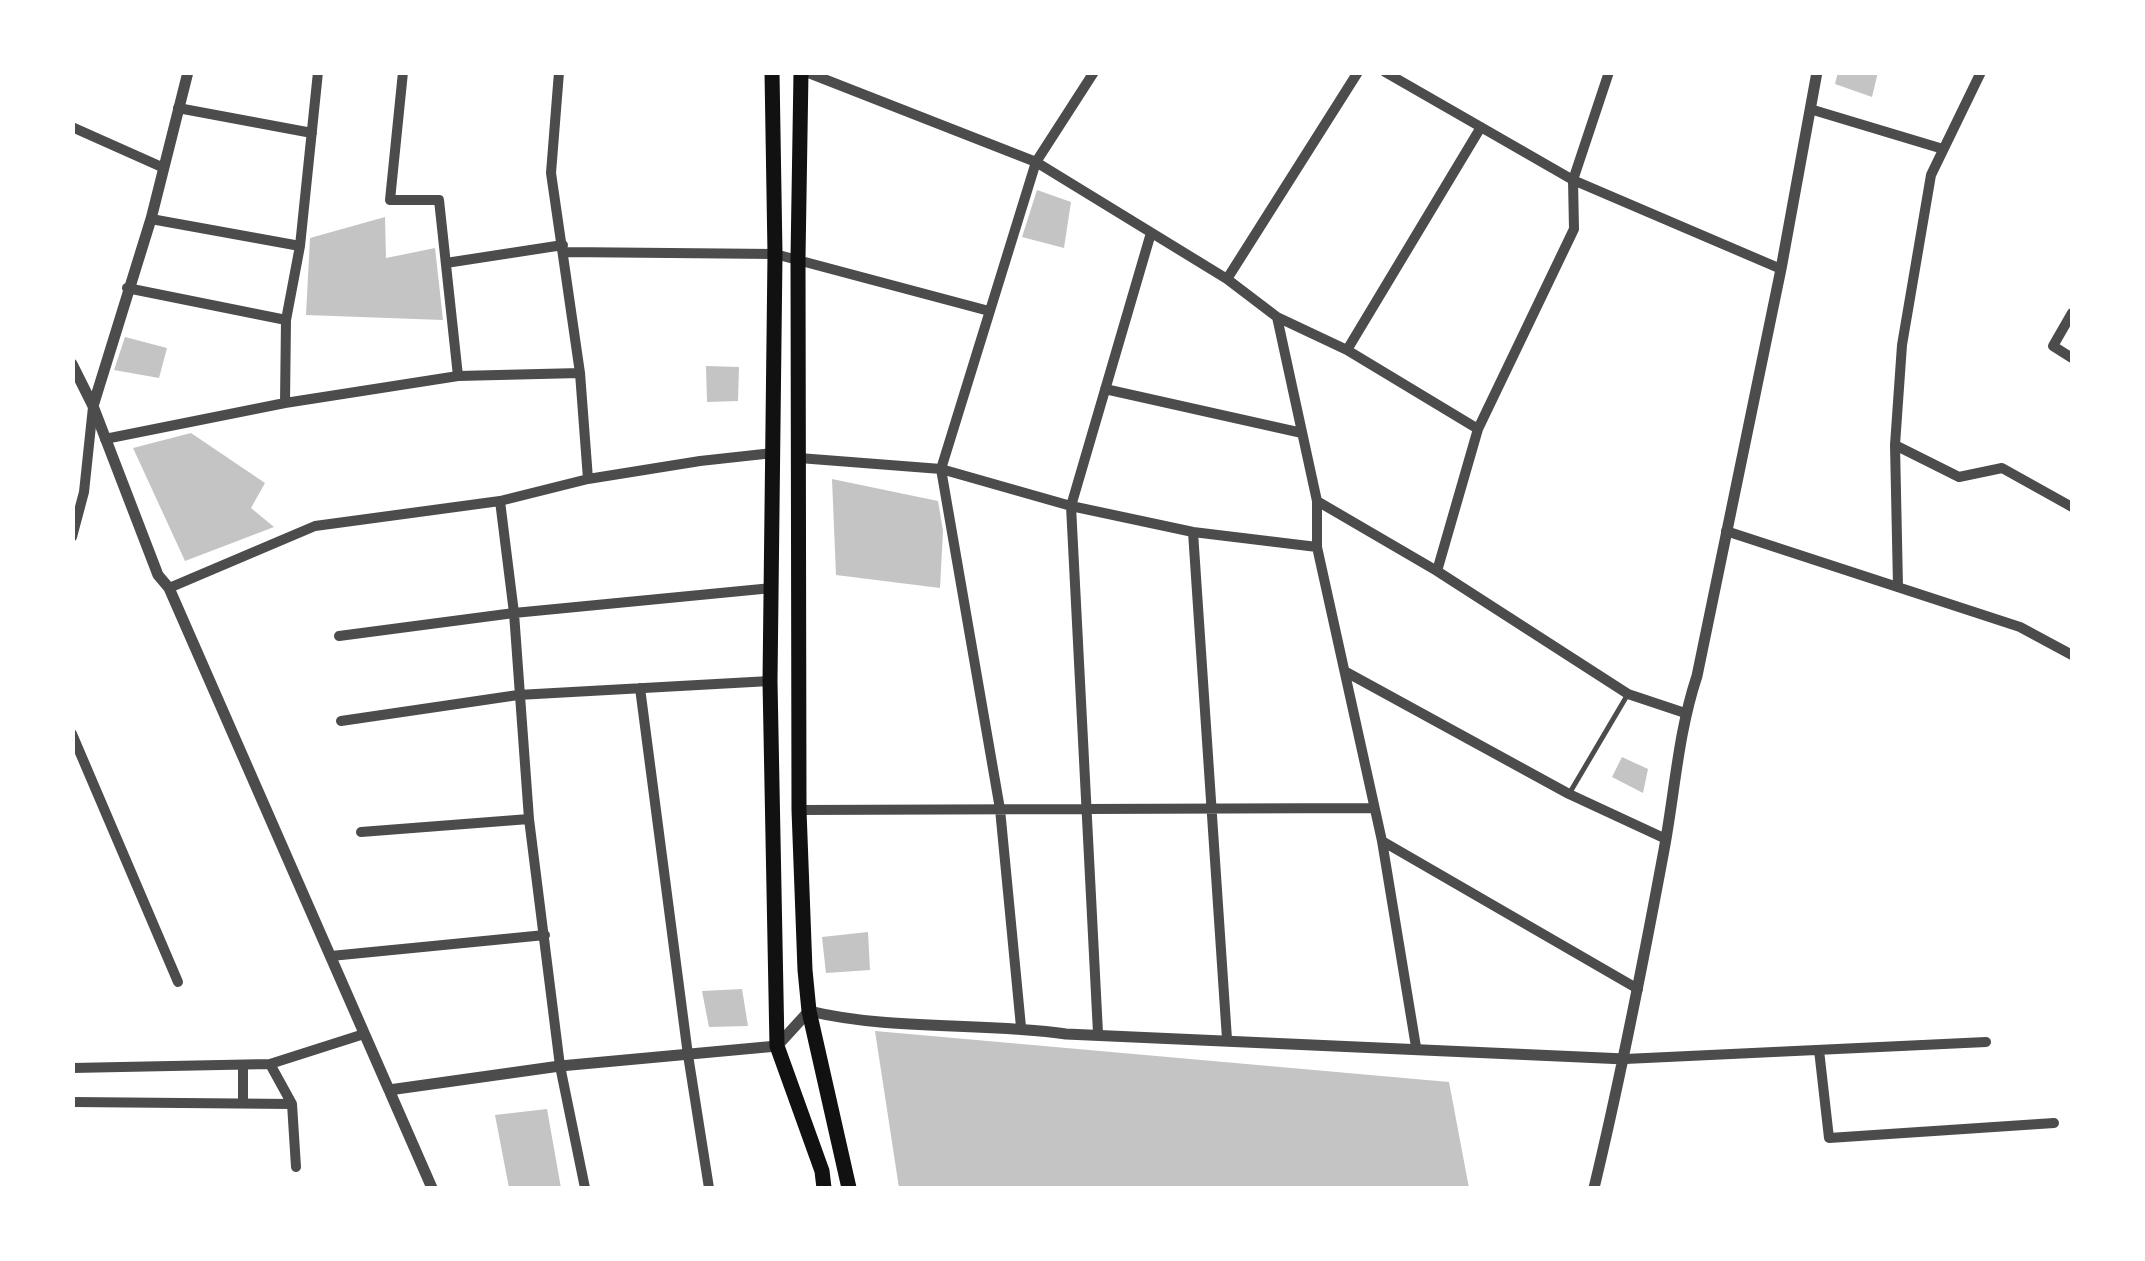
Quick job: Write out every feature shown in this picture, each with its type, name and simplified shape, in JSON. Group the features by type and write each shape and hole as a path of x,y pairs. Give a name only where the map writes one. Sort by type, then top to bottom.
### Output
{"main road":[{"path":"772,72 775,254 770,681 777,1046 822,1171 824,1188"},
{"path":"804,72 798,258 799,810 808,1012 850,1188"}],"street":[{"path":"72,537 93,406 151,219 188,72"},
{"path":"284,402 286,320 300,246 318,72"},
{"path":"403,72 390,200 439,200 458,376"},
{"path":"559,72 551,173 580,373 588,479"},
{"path":"804,72 1036,162 1228,279 1277,317 1347,350 1478,429"},
{"path":"1021,1027 1000,809 940,469 1036,162 1094,72"},
{"path":"1228,279 1358,72"},
{"path":"1385,72 1573,180 1781,269"},
{"path":"1437,572 1478,429 1574,229 1573,180 1609,72"},
{"path":"1594,1188 1626,1059 1685,713 1697,676 1781,269 1817,72"},
{"path":"1898,586 1895,445 1902,345 1930,175 1981,72"},
{"path":"178,108 312,133"},
{"path":"1810,109 1943,149"},
{"path":"72,127 164,168"},
{"path":"1347,350 1481,127"},
{"path":"151,219 300,246"},
{"path":"1098,1033 1071,506 1151,234"},
{"path":"446,264 564,249 775,254 989,311"},
{"path":"127,288 286,320"},
{"path":"2072,312 2053,346 2072,358"},
{"path":"1277,317 1316,500 1317,547 1382,842 1416,1047"},
{"path":"72,364 93,406 158,576 169,588 432,1188"},
{"path":"105,439 284,402 458,376 580,373"},
{"path":"1106,389 1302,433"},
{"path":"1895,445 1959,477 2002,468 2072,507"},
{"path":"169,588 315,526 500,501 588,479 700,460 773,453"},
{"path":"800,458 940,469 1071,506 1193,532 1317,547"},
{"path":"1316,500 1628,694 1685,713"},
{"path":"500,501 514,613 529,819 560,1066 585,1188"},
{"path":"1726,531 2020,627 2072,655"},
{"path":"1193,532 1227,1039"},
{"path":"338,636 514,613 772,588"},
{"path":"1346,672 1569,794 1666,839"},
{"path":"342,722 518,695 770,681"},
{"path":"640,688 709,1188"},
{"path":"72,734 178,982"},
{"path":"799,810 1372,808"},
{"path":"361,832 529,819"},
{"path":"1382,842 1638,989"},
{"path":"331,956 545,936"},
{"path":"389,1090 560,1066 777,1046 808,1012 861,1022 1021,1027 1066,1034 1626,1059 1986,1042"},
{"path":"72,1068 270,1064 364,1034"},
{"path":"1819,1050 1829,1138 2054,1123"},
{"path":"270,1064 292,1104 296,1167"},
{"path":"243,1104 244,1065"},
{"path":"72,1102 292,1104"}],"lane":[{"path":"1569,794 1628,694"}],"building":[{"path":"1838,72 1878,72 1872,97 1835,84"},
{"path":"1037,190 1071,202 1064,248 1022,237"},
{"path":"385,217 386,258 435,248 443,320 306,315 310,238"},
{"path":"125,337 167,348 159,378 114,370"},
{"path":"706,366 739,367 738,401 707,402"},
{"path":"191,433 265,483 251,508 274,527 185,561 133,448"},
{"path":"832,479 938,501 943,531 940,588 836,575"},
{"path":"1622,757 1648,769 1643,793 1612,777"},
{"path":"868,932 870,970 826,973 822,937"},
{"path":"742,989 748,1026 709,1027 702,991"},
{"path":"875,1031 1449,1082 1469,1188 899,1188"},
{"path":"547,1109 561,1188 509,1188 495,1115"}]}
